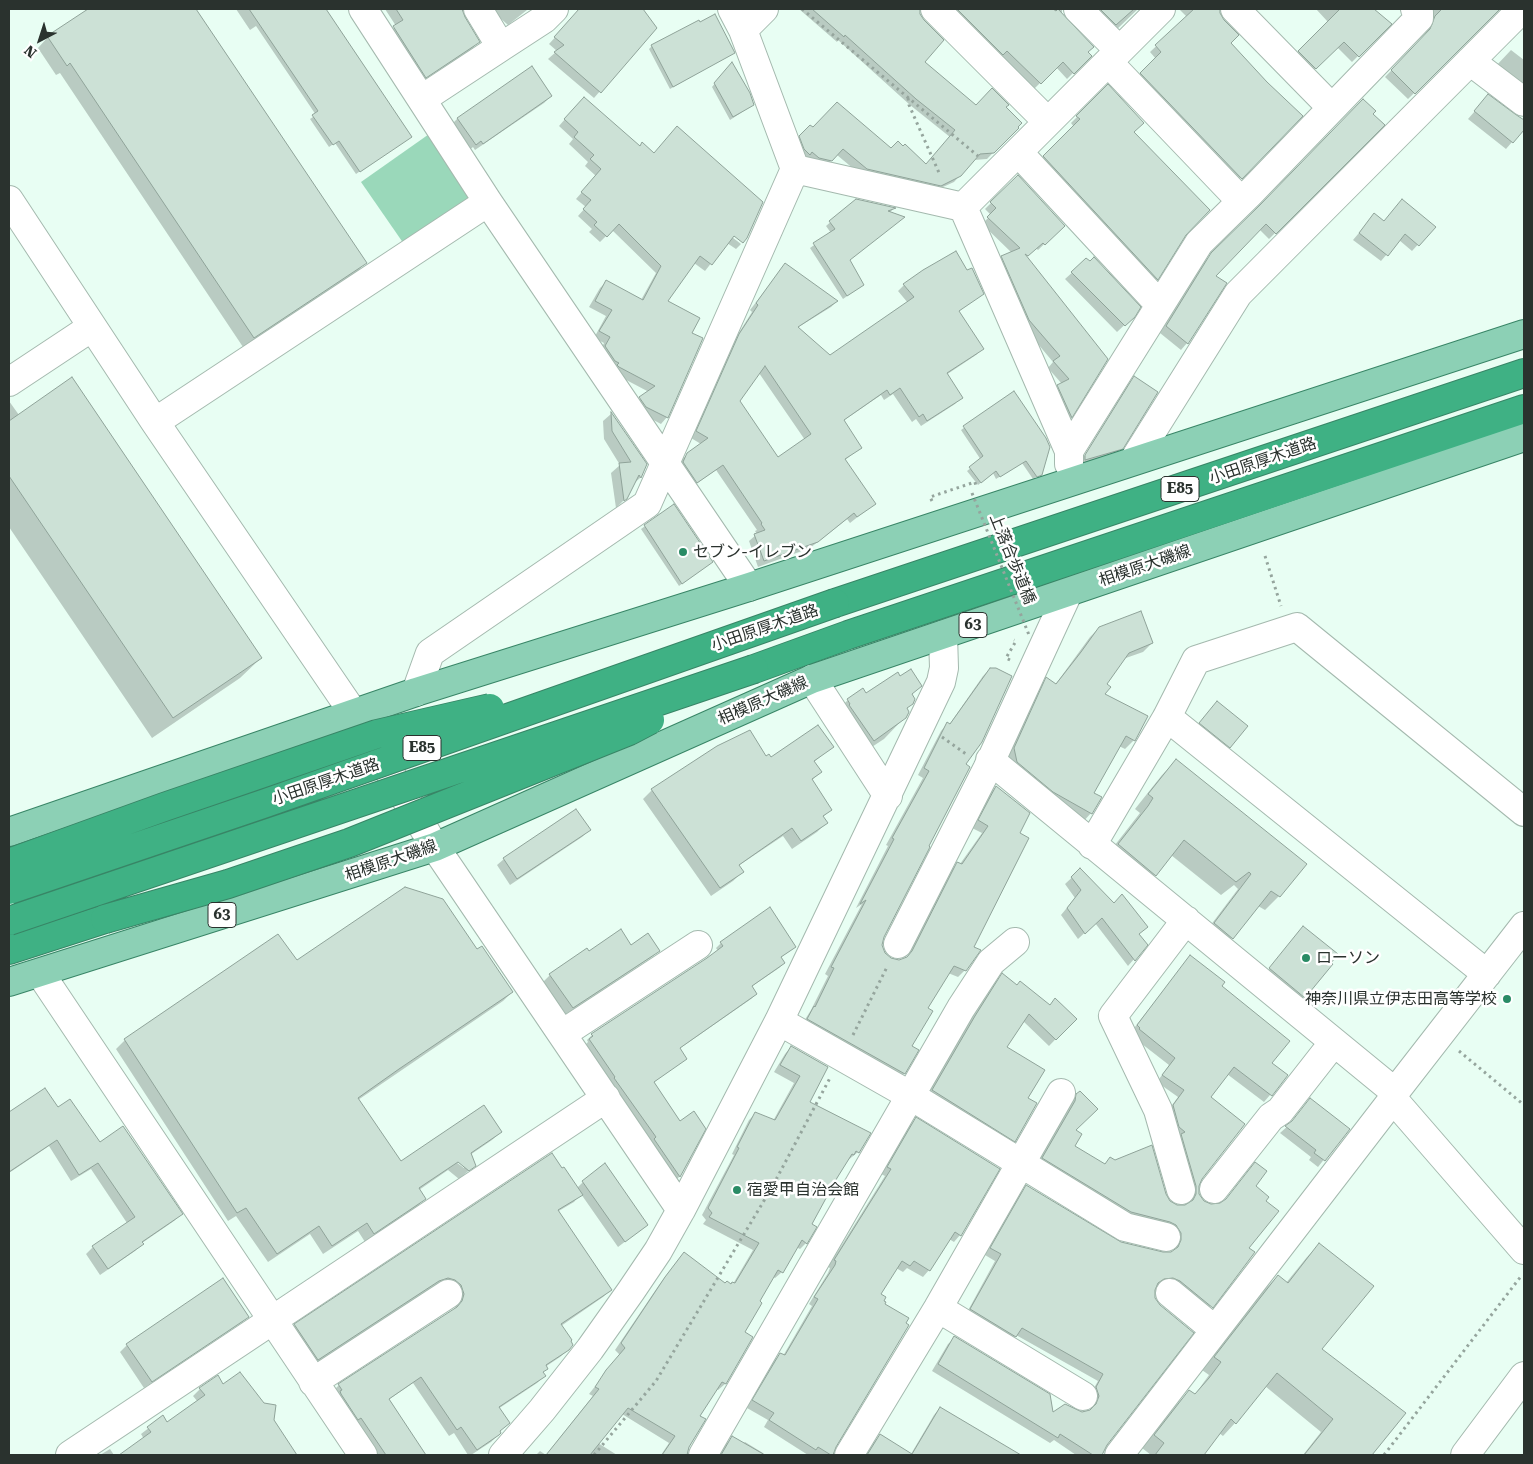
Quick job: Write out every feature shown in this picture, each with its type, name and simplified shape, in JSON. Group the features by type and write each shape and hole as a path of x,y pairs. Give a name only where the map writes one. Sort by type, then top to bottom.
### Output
{"highway":[{"name":"小田原厚木道路","path":"9,890 263,804 836,603 1524,373"},
{"name":"小田原厚木道路","path":"9,921 1524,409"},
{"path":"9,950 104,919 228,884 349,842 629,731 754,669"},
{"path":"9,863 164,807 377,734 505,704 577,693"}],"main road":[{"path":"9,832 416,692 749,588 1134,460 1524,334"},
{"name":"相模原大磯線","path":"9,982 435,846 812,679 1524,437"}],"street":[{"path":"363,9 488,202 749,588"},
{"path":"478,9 501,47"},
{"path":"422,99 544,19 554,9"},
{"path":"416,692 430,653 647,504 795,169 737,19 764,9"},
{"path":"935,9 1048,122"},
{"path":"1078,9 1114,56 1241,201"},
{"path":"958,206 998,172 1161,9"},
{"path":"1235,9 1332,108"},
{"path":"1069,451 1159,304 1199,243 1419,18 1416,9"},
{"path":"1134,460 1238,294 1522,9"},
{"path":"1470,61 1524,102"},
{"path":"1018,152 1159,304"},
{"path":"795,169 958,206"},
{"path":"9,200 155,422 354,714 435,846 681,1210"},
{"path":"155,422 488,202"},
{"path":"958,206 1069,451 1068,482"},
{"path":"9,382 92,327"},
{"path":"898,944 989,765 1068,592"},
{"path":"1092,846 1167,717 1196,660 1297,628 1524,812"},
{"path":"503,1455 542,1410 590,1349 658,1251 681,1210 779,1021 941,682 944,668 943,635"},
{"path":"812,679 888,796"},
{"path":"1167,717 1487,974"},
{"path":"989,765 1186,920 1334,1042 1394,1096 1524,1250"},
{"path":"1182,1190 1158,1110 1113,1016 1186,920"},
{"path":"1131,1450 1215,1330 1524,926"},
{"path":"703,1455 961,1008 991,962 1015,942"},
{"path":"562,1034 662,981 698,945"},
{"path":"40,973 363,1455"},
{"path":"779,1021 911,1096 1125,1227 1166,1237"},
{"path":"1214,1189 1271,1117 1280,1111 1334,1042"},
{"path":"849,1455 938,1308 1061,1093"},
{"path":"70,1455 606,1098"},
{"path":"1170,1293 1215,1330"},
{"path":"313,1382 440,1308"},
{"path":"938,1308 1084,1396"},
{"path":"1465,1455 1524,1376"}],"path":[{"path":"802,9 998,172"},
{"path":"908,97 909,105 958,206"},
{"name":"上落合歩道橋","path":"972,493 1029,635 1025,642"},
{"path":"1265,556 1288,630"},
{"path":"1010,636 1016,641 1006,658 1013,662"},
{"path":"921,722 989,765"},
{"path":"594,1455 656,1381 771,1189 898,944"},
{"path":"1440,1035 1524,1105"},
{"path":"1384,1455 1524,1272"}],"green space":[{"path":"432,132 473,199 406,247 361,182"}],"building":[{"path":"88,9 196,9 367,263 254,338 70,63 67,66 47,36"},
{"path":"249,9 326,9 412,137 360,172 339,141 333,145 312,115 318,111"},
{"path":"396,9 462,9 480,42 426,78 393,26 403,20"},
{"path":"579,9 643,9 657,28 601,93 554,52 564,45 554,37"},
{"path":"812,9 920,9 920,14 924,20 944,40 925,62 976,105 992,88 1009,105 1006,107 1022,123 994,153 980,154 961,176 941,186 867,169 843,149 832,161 819,158 812,152 810,155 804,149 799,136 810,125 813,127 837,102 891,148 898,141 903,146 905,144 926,164 955,130 916,99 845,35 844,37"},
{"path":"957,9 1053,9 1056,11 1058,9 1094,47 1088,52 1092,56 1074,74 1063,62 1041,84 1007,51 1003,55"},
{"path":"1100,9 1134,9 1116,25"},
{"path":"1194,9 1220,9 1224,20 1239,35 1231,43 1267,82 1303,116 1242,179 1140,73 1161,52 1155,45"},
{"path":"1340,9 1374,9 1392,24 1359,57 1344,42 1316,69 1298,51"},
{"path":"1442,9 1500,9 1415,94 1391,70 1430,29 1435,16"},
{"path":"715,14 735,53 673,87 651,45 699,20 700,22"},
{"path":"732,62 750,93 754,105 733,117 714,83"},
{"path":"532,66 552,96 483,144 481,141 476,145 457,118"},
{"path":"1108,84 1144,123 1134,132 1210,210 1186,235 1158,280 1043,156 1080,119 1076,116"},
{"path":"1488,94 1524,120 1524,130 1513,143 1474,111"},
{"path":"584,97 640,146 642,142 654,153 677,126 763,202 743,243 734,236 712,265 700,256 668,301 700,318 692,333 703,338 668,418 646,407 639,397 655,386 619,367 617,365 619,363 615,361 605,346 610,337 599,331 612,310 595,301 606,280 643,300 661,266 619,224 607,237 594,225 597,222 583,209 591,200 581,192 601,169 590,159 594,155 574,137 578,132 564,119"},
{"path":"1363,99 1376,111 1373,114 1385,125 1276,234 1266,224 1216,276 1227,283 1188,344 1166,326 1211,253"},
{"path":"1018,175 1065,226 1045,245 1043,243 1028,256 1025,254 1108,359 1072,418 1057,385 1069,379 1053,361 1060,356 1029,320 1001,256 1020,248 987,217 996,208 990,202"},
{"path":"856,199 896,208 888,211 905,217 850,260 864,285 847,296 813,243 835,229 829,221"},
{"path":"1402,199 1436,227 1419,246 1405,234 1388,256 1359,233 1374,213 1384,221"},
{"path":"956,251 967,270 972,268 984,294 959,311 984,349 947,373 963,398 927,421 923,414 919,417 900,388 890,395 887,390 844,420 862,448 845,459 876,504 857,517 854,513 818,542 764,561 754,534 765,530 723,465 697,483 683,462 687,453 708,438 696,431 739,334 758,305 756,303 785,263 838,301 798,327 830,355 914,297 903,284","holes":["765,366 811,434 778,457 740,401"]},
{"path":"1094,257 1141,307 1135,317 1125,326 1071,272 1086,258 1090,261"},
{"path":"1134,376 1158,392 1123,449 1085,460 1085,455"},
{"path":"72,377 262,658 173,718 9,476 9,421"},
{"path":"1014,391 1046,438 1050,447 1042,475 1037,477 1026,461 1000,477 996,471 981,483 969,467 983,456 963,426"},
{"path":"611,412 647,464 641,478 639,475 627,499 624,501 619,463 631,462 612,431"},
{"path":"674,504 713,562 682,584 644,525"},
{"path":"1141,611 1153,643 1129,653 1107,684 1111,687 1105,694 1148,716 1135,741 1126,736 1094,793 1102,797 1092,814 1053,792 1017,762 1014,748 1046,677 1056,684 1099,627"},
{"path":"990,668 996,668 1012,676 982,742 966,764 970,767 884,937 882,945 885,953 891,958 899,960 907,957 912,951 957,862 962,864 988,826 978,820 996,786 1030,813 1020,833 1029,838 974,947 981,950 966,971 954,966 928,1008 933,1011 912,1046 919,1050 905,1074 807,1019 815,1007 834,968 831,967 866,900 860,904 894,839 892,838 929,771 924,768 947,722 950,724"},
{"path":"911,669 922,686 912,694 915,699 913,704 907,708 909,712 906,718 874,741 849,705 847,699 863,688 866,693 898,672 900,676"},
{"path":"1217,701 1248,726 1230,748 1199,723"},
{"path":"818,725 834,747 814,761 822,772 812,779 832,810 823,816 828,823 801,841 792,828 739,865 744,872 720,888 651,789 717,746 750,730 766,756 769,754 771,757"},
{"path":"1176,759 1307,864 1280,897 1271,891 1233,939 1214,923 1251,874 1249,872 1236,882 1184,840 1156,876 1118,844 1153,798 1148,794"},
{"path":"576,809 591,830 517,879 503,858"},
{"path":"1080,868 1114,903 1122,894 1148,927 1139,934 1148,945 1135,961 1102,918 1085,934 1067,908 1081,890 1071,877"},
{"path":"405,887 443,899 477,949 482,946 513,992 358,1098 401,1161 484,1105 502,1132 471,1153 476,1166 469,1171 458,1162 419,1188 426,1199 374,1234 367,1223 332,1246 319,1226 277,1254 246,1208 237,1213 124,1039 278,934 297,960"},
{"path":"770,907 796,947 781,957 785,963 752,986 757,994 680,1048 687,1059 654,1082 680,1121 694,1111 706,1129 680,1177 654,1139 656,1137 589,1039 593,1036 591,1034 707,958 723,946 720,942"},
{"name":"ローソン","path":"1303,926 1338,954 1331,963 1333,964 1305,998 1269,968"},
{"path":"621,929 631,945 648,933 660,951 573,1008 549,974 587,948 589,951"},
{"path":"1190,955 1225,982 1222,986 1290,1041 1272,1063 1288,1075 1272,1096 1234,1067 1211,1097 1245,1124 1202,1179 1199,1186 1199,1194 1204,1201 1211,1204 1220,1203 1226,1199 1255,1162 1267,1171 1256,1186 1269,1197 1266,1201 1279,1211 1249,1248 1255,1252 1213,1308 1180,1281 1173,1278 1164,1279 1158,1283 1155,1290 1155,1298 1160,1305 1194,1333 1107,1445 1102,1455 1093,1455 1060,1434 1058,1438 938,1364 954,1336 1050,1394 1053,1412 1065,1404 1082,1412 1090,1410 1096,1404 1099,1396 1096,1387 1103,1374 1022,1328 1016,1337 970,1309 1001,1254 990,1248 1026,1185 1121,1242 1163,1252 1171,1252 1178,1247 1181,1233 1176,1225 1131,1212 1042,1158 1075,1101 1076,1094 1080,1091 1098,1109 1076,1130 1082,1134 1075,1146 1105,1164 1110,1157 1115,1160 1152,1145 1166,1194 1170,1201 1177,1205 1185,1205 1193,1200 1196,1194 1196,1186 1181,1134 1185,1132 1179,1127 1173,1105 1184,1090 1162,1075 1175,1058 1139,1029 1137,1025"},
{"path":"1002,973 1017,985 1020,981 1050,1005 1055,998 1077,1019 1056,1040 1029,1014 1007,1047 1045,1070 1028,1098 1037,1103 1015,1142 932,1090"},
{"path":"791,1046 828,1067 810,1102 871,1133 859,1153 856,1151 854,1155 852,1154 837,1178 812,1224 817,1227 807,1244 802,1240 783,1273 778,1270 760,1301 762,1303 745,1332 753,1337 726,1384 722,1382 700,1416 706,1419 689,1447 687,1455 662,1455 675,1436 628,1408 590,1455 546,1455 599,1389 595,1387 606,1370 625,1348 621,1343 684,1252 725,1283 727,1281 731,1284 732,1282 735,1283 759,1243 709,1217 712,1213 708,1208 755,1112 775,1120 800,1076 780,1065"},
{"path":"45,1088 58,1107 70,1099 100,1142 123,1126 183,1214 142,1242 144,1244 108,1269 92,1246 135,1217 98,1163 79,1175 57,1140 9,1172 9,1112"},
{"path":"1310,1098 1350,1129 1325,1161 1314,1153 1316,1150 1285,1126 1292,1121"},
{"path":"916,1117 1000,1169 961,1236 955,1232 930,1271 914,1261 910,1266 902,1261 881,1294 886,1297 885,1304 909,1318 906,1323 909,1325 833,1455 831,1455 818,1447 816,1450 769,1420 774,1413 752,1400 780,1353 785,1355 818,1299 814,1297 835,1265 836,1261 834,1260 891,1169 887,1167"},
{"path":"552,1153 583,1195 558,1210 612,1290 561,1324 572,1340 573,1345 569,1350 546,1365 548,1369 543,1372 546,1376 499,1407 510,1423 500,1431 499,1435 477,1450 461,1427 457,1430 421,1377 389,1399 426,1455 386,1455 361,1418 358,1420 341,1394 340,1391 342,1390 338,1384 457,1307 462,1301 464,1294 461,1285 455,1280 448,1278 439,1281 318,1360 294,1324"},
{"path":"605,1163 648,1225 625,1242 582,1181"},
{"path":"1319,1243 1374,1286 1322,1349 1406,1413 1372,1455 1304,1455 1333,1419 1277,1373 1236,1424 1231,1419 1204,1455 1155,1455 1164,1443 1154,1435 1189,1390 1195,1394 1209,1378 1221,1362 1214,1357 1278,1275 1288,1283"},
{"path":"223,1278 249,1317 152,1382 126,1344"},
{"path":"240,1372 264,1403 276,1405 274,1420 297,1455 119,1455 151,1432 147,1427 163,1415 167,1422 205,1395 199,1388 218,1375 223,1384"},
{"path":"940,1407 1021,1455 867,1455 880,1434 912,1454"},
{"path":"732,1436 765,1455 721,1455"}],"place":[{"name":"セブン-イレブン","path":"683,552"},
{"name":"ローソン","path":"1306,958"},
{"name":"神奈川県立伊志田高等学校","path":"1507,999"},
{"name":"宿愛甲自治会館","path":"737,1190"}]}
